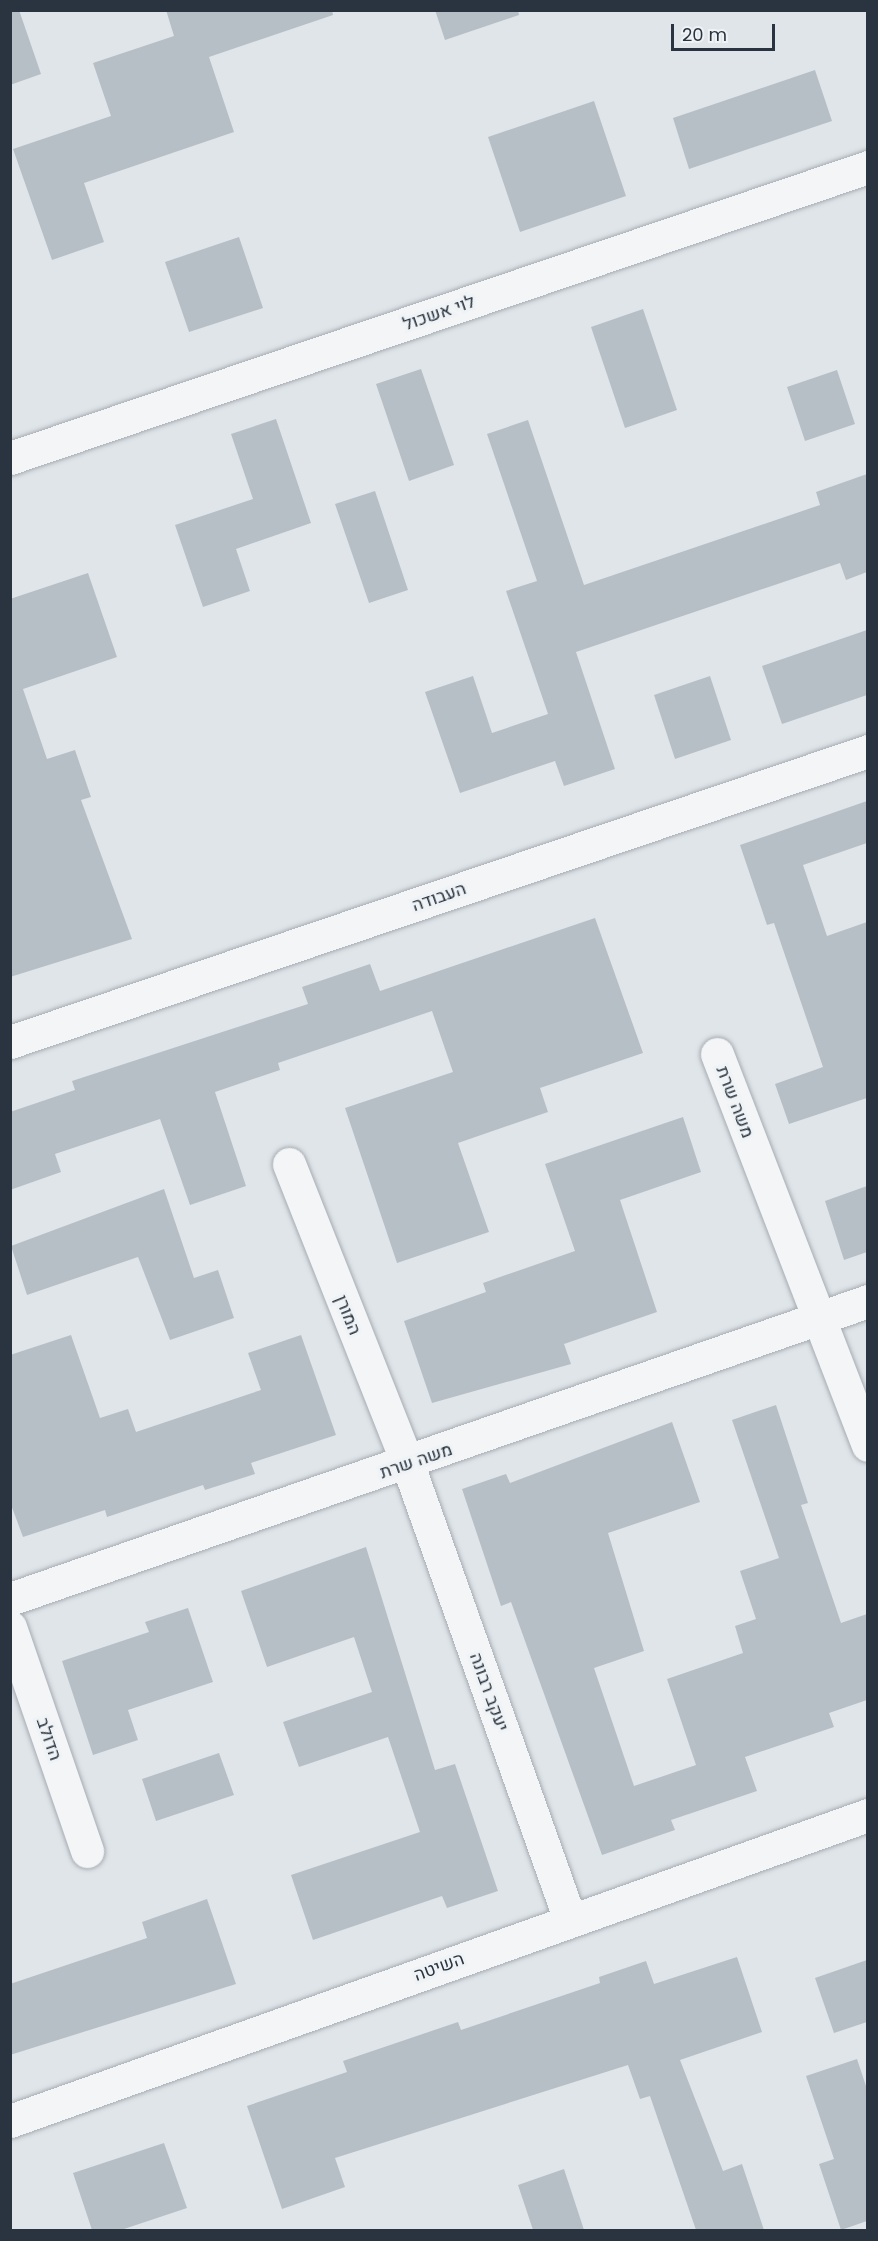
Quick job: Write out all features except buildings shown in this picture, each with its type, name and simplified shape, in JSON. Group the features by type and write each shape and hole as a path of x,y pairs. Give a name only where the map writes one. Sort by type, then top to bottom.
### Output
{"street":[{"name":"לוי אשכול","path":"10,458 867,167"},
{"name":"העבודה","path":"10,1042 867,751"},
{"name":"משה שרת","path":"717,1054 867,1445"},
{"name":"המורן","path":"289,1164 408,1464"},
{"name":"משה שרת","path":"10,1599 408,1464 867,1301"},
{"name":"יעקב רבונה","path":"408,1464 570,1920"},
{"name":"הדולב","path":"10,1627 87,1851"},
{"name":"השיטה","path":"10,2121 867,1815"}]}
